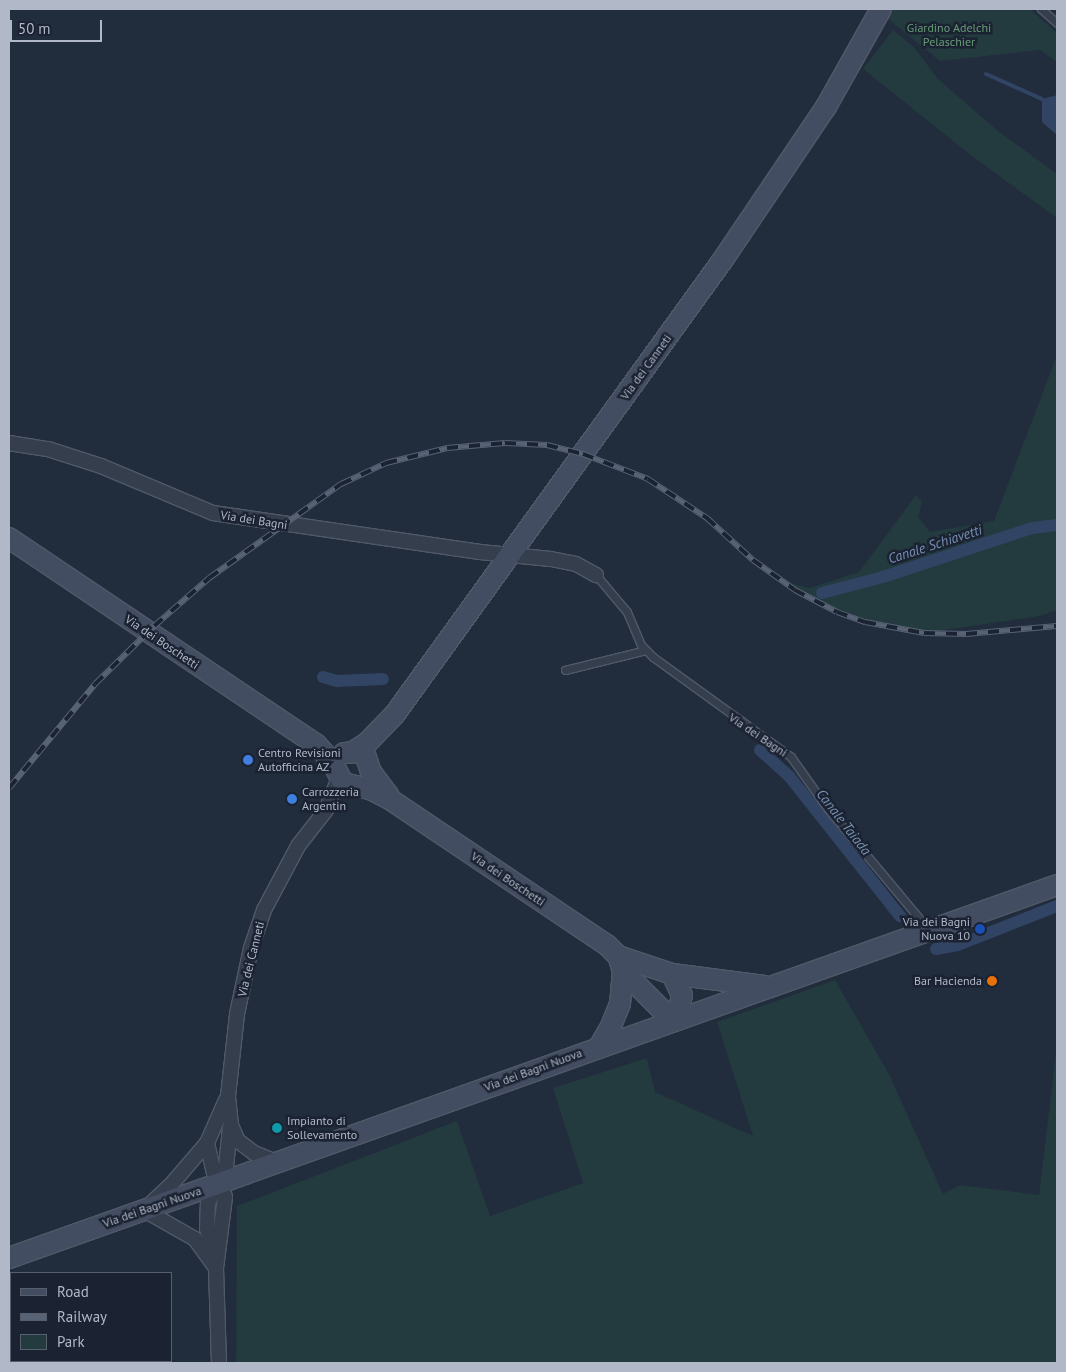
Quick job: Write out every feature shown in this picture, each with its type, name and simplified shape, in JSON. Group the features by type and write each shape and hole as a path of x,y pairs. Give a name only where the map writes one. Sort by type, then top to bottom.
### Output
{"street":[{"name":"Via dei Canneti","path":"218,1363 216,1268 208,1229 208,1203 226,1167 230,1125 228,1096 239,1006 261,918 298,846 326,810 776,185 826,107 881,9"},
{"name":"Via dei Bagni","path":"9,443 48,449 101,466 213,513 576,564 596,575"},
{"name":"Via dei Boschetti","path":"9,538 316,744 354,770 397,804 607,946 666,1013 677,1019"},
{"name":"Via dei Bagni Nuova","path":"9,1258 279,1163 768,986 1057,885"},
{"name":"Via dei Boschetti","path":"620,963 672,974 768,986"},
{"path":"599,1047 612,1026 620,1004 620,963"},
{"path":"672,974 682,995 677,1019"},
{"name":"Via dei Canneti","path":"144,1210 170,1186 206,1143 228,1096"},
{"name":"Via dei Canneti","path":"230,1125 238,1142 254,1153 279,1163"},
{"path":"206,1143 218,1184"},
{"path":"144,1210 195,1239 216,1268"}],"lane":[{"path":"1041,9 1057,23"},
{"path":"565,670 644,647 627,612 596,575"},
{"name":"Via dei Bagni","path":"644,647 727,714 791,757 828,809 929,930"}],"green space":[{"name":"Giardino Adelchi Pelaschier","path":"876,9 1030,9 1057,33 1057,62 1040,50 940,61"},
{"path":"893,30 914,47 938,79 998,131 1057,174 1057,218 973,157 863,69"},
{"path":"1057,355 1057,610 1040,616 924,633 851,618 808,598 782,581 810,588 859,572 916,495 922,502 918,517 930,532 994,521"},
{"path":"835,980 889,1074 943,1194 960,1185 1039,1195 1057,1044 1057,1363 236,1363 237,1206 457,1121 490,1216 583,1183 553,1088 647,1058 655,1092 753,1136 717,1022"}],"water":[{"path":"1057,95 1057,135 1042,122 1042,99"}],"waterway":[{"path":"986,74 1042,99"},
{"name":"Canale Schiavetti","path":"822,593 883,577 1032,528 1057,525"},
{"name":"Canale Schiavetti","path":"323,677 337,681 383,679"},
{"name":"Canale Taiada","path":"760,750 789,776 900,916"},
{"name":"Canale Taiada","path":"936,949 958,945 1057,906"}],"railway":[{"path":"9,788 95,684 154,626 209,578 341,484 386,463 447,448 505,443 547,445 583,454 648,479 707,518 753,560 795,590 837,612 865,622 924,633 966,634 1057,626"}],"place":[{"name":"Centro Revisioni Autofficina AZ","path":"248,760"},
{"name":"Carrozzeria Argentin","path":"292,799"},
{"name":"Via dei Bagni Nuova 10","path":"980,929"},
{"name":"Bar Hacienda","path":"992,981"},
{"name":"Impianto di Sollevamento","path":"277,1128"}]}
